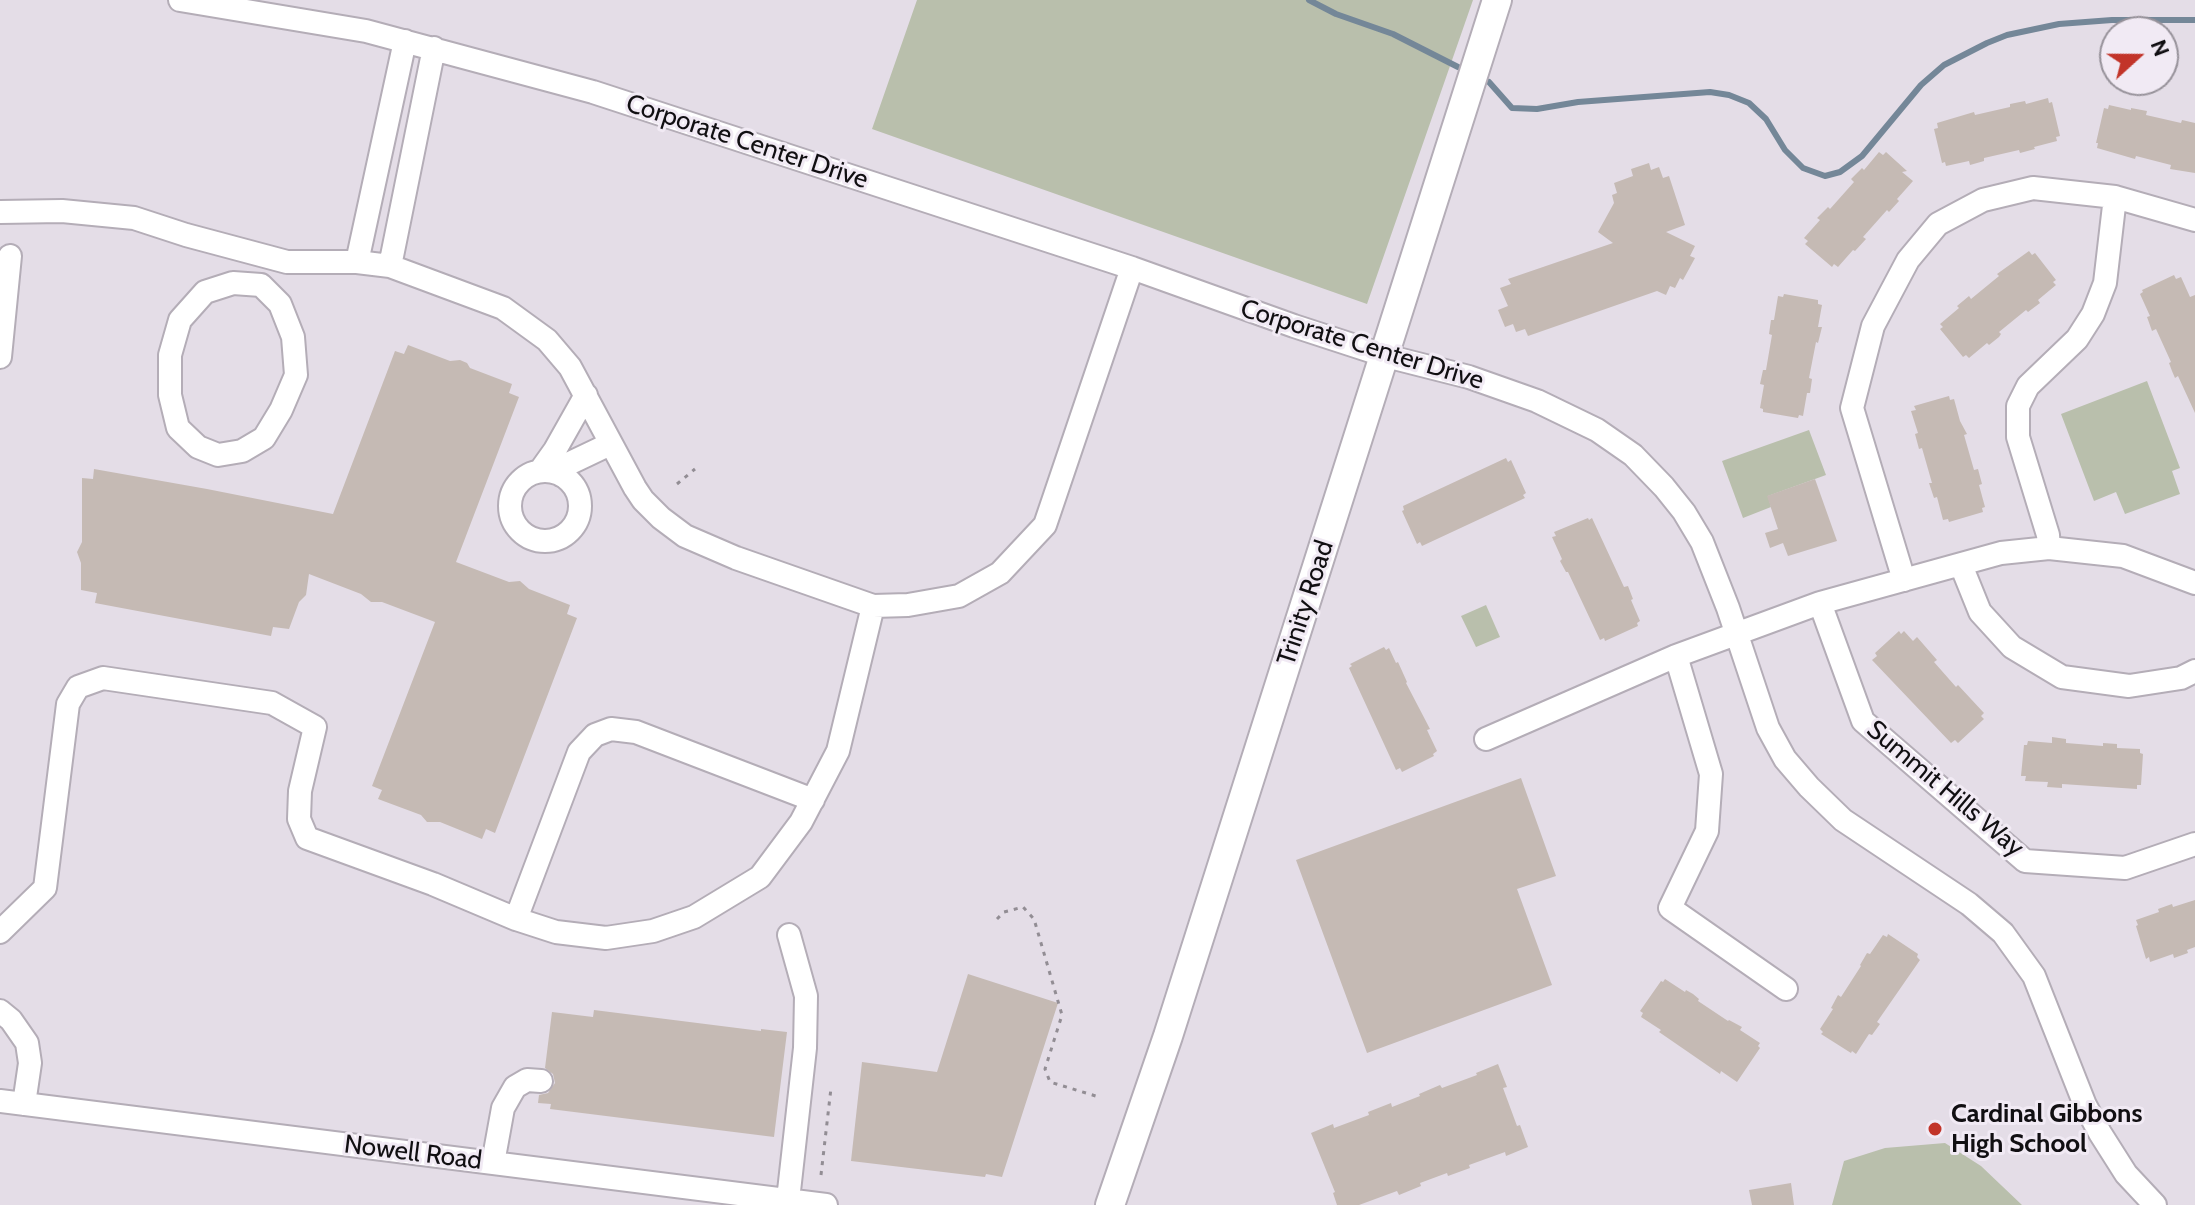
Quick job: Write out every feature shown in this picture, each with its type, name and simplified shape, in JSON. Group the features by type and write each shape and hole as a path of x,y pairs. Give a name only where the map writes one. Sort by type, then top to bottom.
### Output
{"main road":[{"name":"Trinity Road","path":"1110,1205 1168,1036 1497,0"}],"street":[{"name":"Corporate Center Drive","path":"180,0 366,31 593,92 1132,268 1386,356 1469,377 1537,401 1597,430 1633,455 1671,495 1702,542 1737,633 1768,728 1785,759 1843,820 1969,904 2003,933 2034,976 2085,1105 2100,1133 2126,1174 2155,1205"},
{"path":"357,262 405,41"},
{"path":"390,266 434,48"},
{"path":"1904,580 1852,408 1873,326 1908,260 1938,224 1983,200 2033,188 2115,197 2195,220"},
{"path":"2049,548 2048,535 2018,437 2018,406 2028,386 2077,339 2093,314 2105,283 2115,197"},
{"path":"0,212 62,211 134,218 287,262 357,262 390,266 493,304 515,315 547,340 570,367 643,500 661,518 685,536 736,558 873,606 908,605 959,596 1000,573 1045,525 1132,268"},
{"path":"233,283 238,250"},
{"path":"0,357 10,256"},
{"path":"261,285 270,257"},
{"path":"233,283 261,285 280,304 293,337 296,375 281,410 264,438 242,451 218,455 198,447 178,428 170,395 170,355 180,320 205,292 233,283"},
{"path":"586,395 555,450 550,473 610,444"},
{"path":"1486,739 1676,656 1820,603 2001,553 2049,548 2123,556 2195,583"},
{"path":"1961,565 1980,612 2012,647 2062,677 2129,686 2181,678 2195,671"},
{"name":"Summit Hills Way","path":"1820,603 1863,721 2025,861 2125,868 2195,844"},
{"path":"0,932 45,888 68,704 78,687 103,678 272,703 315,727 300,791 299,819 307,838 556,932 606,938 653,931 694,917 760,877 801,822 838,751 873,606"},
{"path":"1676,656 1711,774 1707,831 1670,908 1786,989"},
{"path":"516,919 579,752 595,735 611,729 636,732 813,800"},
{"path":"788,1200 805,1048 806,996 789,935"},
{"path":"0,1011 11,1020 27,1043 30,1063 24,1104"},
{"path":"493,1163 503,1108 515,1087 527,1080 541,1081"},
{"name":"Nowell Road","path":"0,1101 826,1205"}],"path":[{"path":"677,484 695,469"},
{"path":"997,919 1004,912 1023,907 1034,919 1062,1015 1045,1069 1050,1082 1099,1097"},
{"path":"821,1175 831,1088"}],"green space":[{"path":"917,0 1473,0 1367,304 872,129"},
{"path":"2147,381 2180,468 2172,471 2180,494 2125,514 2116,492 2094,501 2061,414"},
{"path":"1809,430 1826,475 1768,496 1771,507 1743,518 1722,461"},
{"path":"1486,605 1500,637 1476,647 1461,616"},
{"path":"1945,1143 1981,1166 2022,1205 1832,1205 1844,1161 1885,1148"}],"building":[{"path":"2048,98 2049,103 2052,102 2060,136 2056,137 2057,141 2020,153 2019,150 1984,158 1984,161 1970,165 1969,161 1946,166 1945,162 1942,163 1934,129 1938,128 1937,123 1974,112 1975,115 2010,107 2010,104 2025,101 2026,104"},
{"path":"2109,105 2147,111 2146,115 2181,123 2182,120 2195,123 2195,173 2097,148 2104,108 2108,109"},
{"path":"1879,152 1883,155 1886,152 1907,171 1902,172 1913,181 1897,199 1899,201 1863,237 1866,239 1855,251 1838,267 1834,264 1832,267 1805,244 1808,241 1804,238 1820,220 1817,218 1828,207 1830,209 1854,182 1851,179 1862,168 1864,170"},
{"path":"1649,163 1651,170 1659,167 1663,178 1669,176 1685,225 1666,232 1695,246 1690,256 1695,258 1683,280 1680,278 1675,288 1670,286 1666,295 1657,291 1528,336 1525,329 1516,332 1513,324 1505,327 1498,310 1508,306 1500,288 1511,284 1508,279 1613,243 1598,232 1614,203 1612,195 1617,193 1614,183 1633,176 1631,169"},
{"path":"2029,251 2032,255 2035,253 2056,280 2053,282 2056,285 2038,300 2040,303 1999,332 1999,337 1989,345 1987,343 1969,358 1966,355 1963,357 1940,329 1943,327 1940,324 1969,296 1971,299 1999,276 1997,274"},
{"path":"2174,275 2176,279 2181,277 2190,297 2195,295 2195,413 2178,376 2175,378 2156,329 2152,331 2147,317 2150,316 2140,294 2142,290"},
{"path":"1784,294 1818,300 1818,304 1822,305 1818,327 1822,327 1809,378 1812,379 1810,393 1807,393 1803,416 1799,415 1798,418 1763,412 1760,408 1764,385 1760,384 1763,370 1766,370 1772,335 1769,334 1771,320 1774,320 1778,296 1783,297"},
{"path":"408,345 450,361 460,360 470,368 512,384 509,393 519,397 456,562 509,582 520,581 529,589 570,605 567,614 577,618 495,833 486,829 482,839 440,822 427,822 421,815 378,799 382,790 372,786 435,622 382,602 371,602 361,594 309,574 306,595 299,602 289,629 273,627 271,636 95,603 97,593 81,590 81,563 77,552 82,542 82,478 93,479 94,469 333,514 395,351 404,354"},
{"path":"1949,396 1950,400 1954,399 1967,434 1964,435 1974,470 1978,469 1985,507 1982,508 1983,512 1949,522 1948,519 1943,520 1937,497 1934,498 1911,411 1916,410 1914,406"},
{"path":"1506,458 1508,462 1511,460 1526,493 1523,495 1525,498 1422,546 1420,542 1417,544 1402,511 1403,506"},
{"path":"1815,479 1837,541 1788,556 1783,543 1770,548 1765,533 1778,529 1767,496"},
{"path":"1592,518 1624,587 1628,586 1640,621 1638,626 1605,641 1604,638 1600,640 1560,561 1562,559 1552,537 1556,536 1554,532"},
{"path":"1899,631 1901,634 1904,631 1913,641 1917,637 1956,687 1958,685 1984,713 1981,716 1984,719 1958,743 1955,740 1951,743 1872,660 1877,656 1875,653"},
{"path":"1384,647 1386,650 1389,648 1398,662 1430,729 1427,730 1437,751 1434,756 1402,772 1400,768 1396,770 1349,668 1352,666 1350,664"},
{"path":"2052,737 2066,739 2066,743 2117,744 2117,748 2140,749 2143,754 2141,785 2137,785 2137,789 2062,784 2062,788 2047,787 2048,782 2025,781 2026,776 2021,776 2024,745 2028,741 2052,743"},
{"path":"1521,778 1556,876 1517,889 1552,985 1367,1053 1296,860"},
{"path":"2195,900 2195,947 2174,958 2173,954 2150,962 2149,957 2146,959 2136,920 2172,904 2173,907"},
{"path":"1888,934 1918,954 1920,960 1877,1022 1880,1024 1872,1035 1869,1034 1856,1054 1851,1053 1821,1034 1820,1029 1838,995 1841,997 1867,953 1870,954 1883,935 1887,937"},
{"path":"968,974 1058,1003 1002,1177 851,1161 862,1062 937,1072"},
{"path":"1665,979 1742,1027 1740,1030 1760,1043 1760,1048 1737,1082 1721,1071 1720,1074 1641,1017 1643,1013 1640,1011"},
{"path":"594,1010 787,1032 774,1137 550,1109 551,1104 538,1103 539,1095 548,1093 555,1083 553,1074 545,1068 552,1012 593,1017"},
{"path":"1498,1064 1507,1087 1503,1088 1528,1147 1506,1156 1505,1152 1469,1165 1470,1168 1420,1183 1421,1186 1399,1195 1397,1191 1359,1205 1337,1205 1335,1192 1311,1133 1369,1115 1368,1112 1391,1103 1392,1107"},
{"path":"1791,1183 1794,1205 1752,1205 1749,1190"}],"waterway":[{"path":"1309,0 1336,14 1393,34 1458,67"},
{"path":"1489,82 1512,108 1537,109 1578,102 1710,92 1729,95 1749,103 1766,119 1785,150 1803,168 1825,176 1840,172 1862,156 1921,85 1944,65 1987,43 2007,35 2059,24 2112,20 2195,20"}],"place":[{"name":"Cardinal Gibbons High School","path":"1935,1129"}]}
